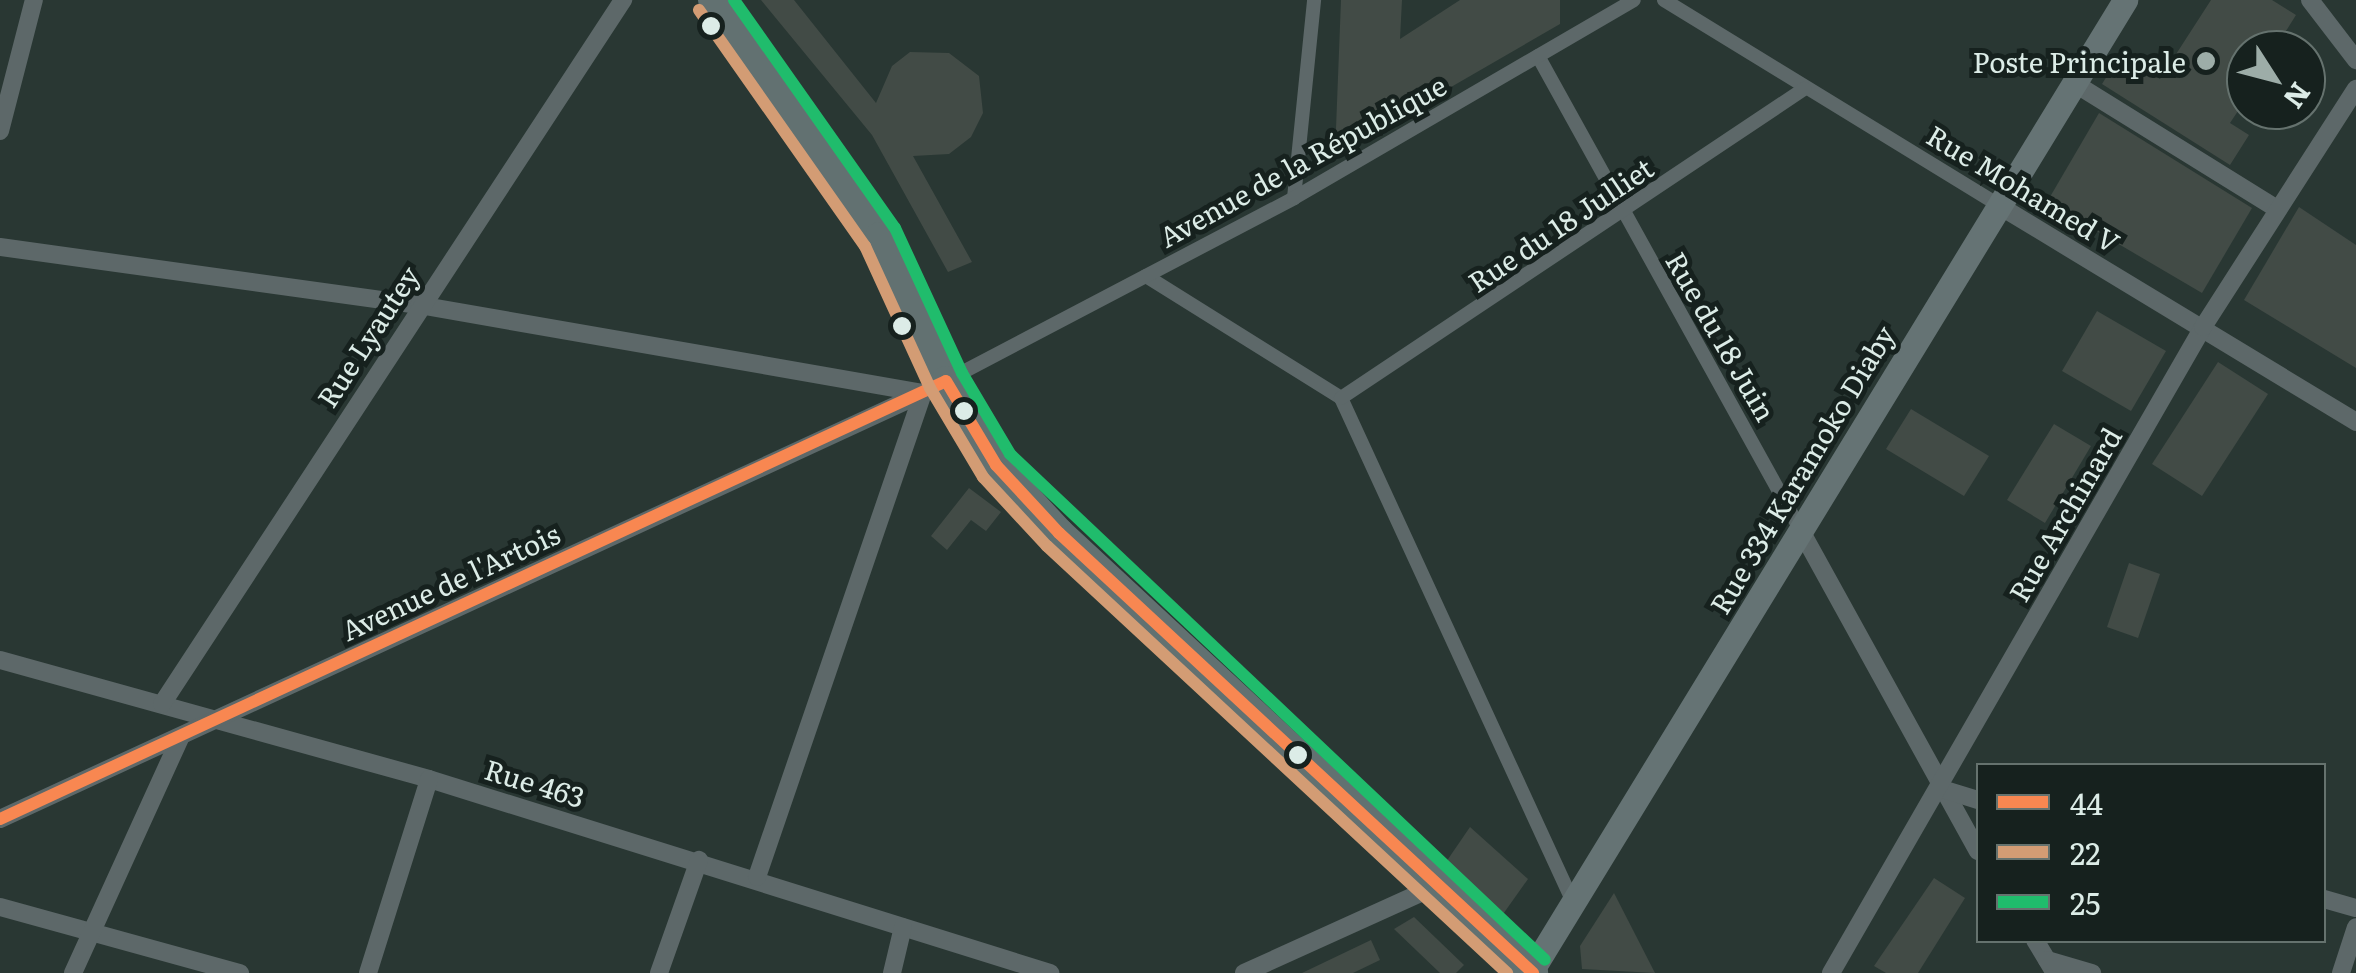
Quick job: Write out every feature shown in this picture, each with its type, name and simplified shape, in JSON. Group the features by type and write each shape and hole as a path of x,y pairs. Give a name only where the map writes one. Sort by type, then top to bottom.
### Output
{"main road":[{"path":"713,0 880,237 935,387 996,465 1059,534 1531,972"},
{"name":"Rue 334 Karamoko Diaby","path":"1531,972 2125,0"}],"street":[{"path":"0,132 34,0"},
{"name":"Rue Lyautey","path":"162,704 419,305 623,0"},
{"path":"1294,198 1314,0"},
{"name":"Avenue de la République","path":"935,387 1294,198 1634,0"},
{"name":"Rue Mohamed V","path":"1664,0 1804,89 2356,422"},
{"path":"2310,0 2356,60"},
{"name":"Rue du 18 Juin","path":"1538,56 1621,215 1800,528 1939,788 1976,848"},
{"path":"2074,82 2274,207"},
{"name":"Rue du 18 Julliet","path":"1341,398 1621,215 1804,89"},
{"name":"Rue Archinard","path":"1830,973 2274,207 2356,89"},
{"path":"0,247 419,305 935,387 757,877"},
{"path":"1146,276 1341,398 1573,902"},
{"name":"Avenue de l'Artois","path":"0,819 935,387"},
{"name":"Rue 463","path":"0,660 429,779 757,877 1050,973"},
{"path":"73,973 181,736"},
{"path":"368,973 429,779"},
{"path":"1939,788 1976,799"},
{"path":"659,973 700,860"},
{"path":"1244,973 1440,884"},
{"path":"2326,900 2356,908"},
{"path":"0,907 240,973"},
{"path":"892,973 903,926"},
{"path":"2341,973 2356,927"},
{"path":"2037,943 2051,966 2092,973"}],"building":[{"path":"761,0 794,0 876,103 892,66 910,52 949,53 979,76 983,113 971,137 949,154 913,156 972,262 948,272 872,135"},
{"path":"1341,0 1402,0 1400,39 1460,0 1560,0 1560,24 1335,154"},
{"path":"2211,0 2272,0 2296,15 2287,30 2226,30 2226,130 2241,130 2249,135 2230,165 2102,84 2120,55 2160,79"},
{"path":"2099,113 2252,208 2202,293 2047,202"},
{"path":"2299,207 2356,245 2356,368 2244,300"},
{"path":"2097,311 2166,351 2131,411 2062,371"},
{"path":"2218,362 2268,394 2202,496 2152,464"},
{"path":"1911,409 1989,456 1964,496 1886,449"},
{"path":"2054,424 2091,446 2045,523 2007,500"},
{"path":"969,488 1001,512 986,531 971,520 947,550 931,536"},
{"path":"2129,563 2160,574 2138,638 2107,627"},
{"path":"1470,827 1528,879 1501,917 1444,865"},
{"path":"1934,878 1965,898 1918,973 1886,973 1874,966"},
{"path":"1614,893 1655,973 1582,969 1580,946"},
{"path":"1414,917 1464,965 1456,973 1440,973 1394,929"},
{"path":"1371,940 1380,960 1353,973 1302,973"}],"transit line":[{"name":"25","path":"734,0 895,228 962,373 1010,454 1545,960"},
{"name":"22","path":"699,10 865,246 930,388 983,477 1047,546 1507,973"},
{"name":"44","path":"0,819 946,381 996,465 1059,533 1533,973"}],"place":[{"name":"Poste Principale","path":"2206,61"}]}
